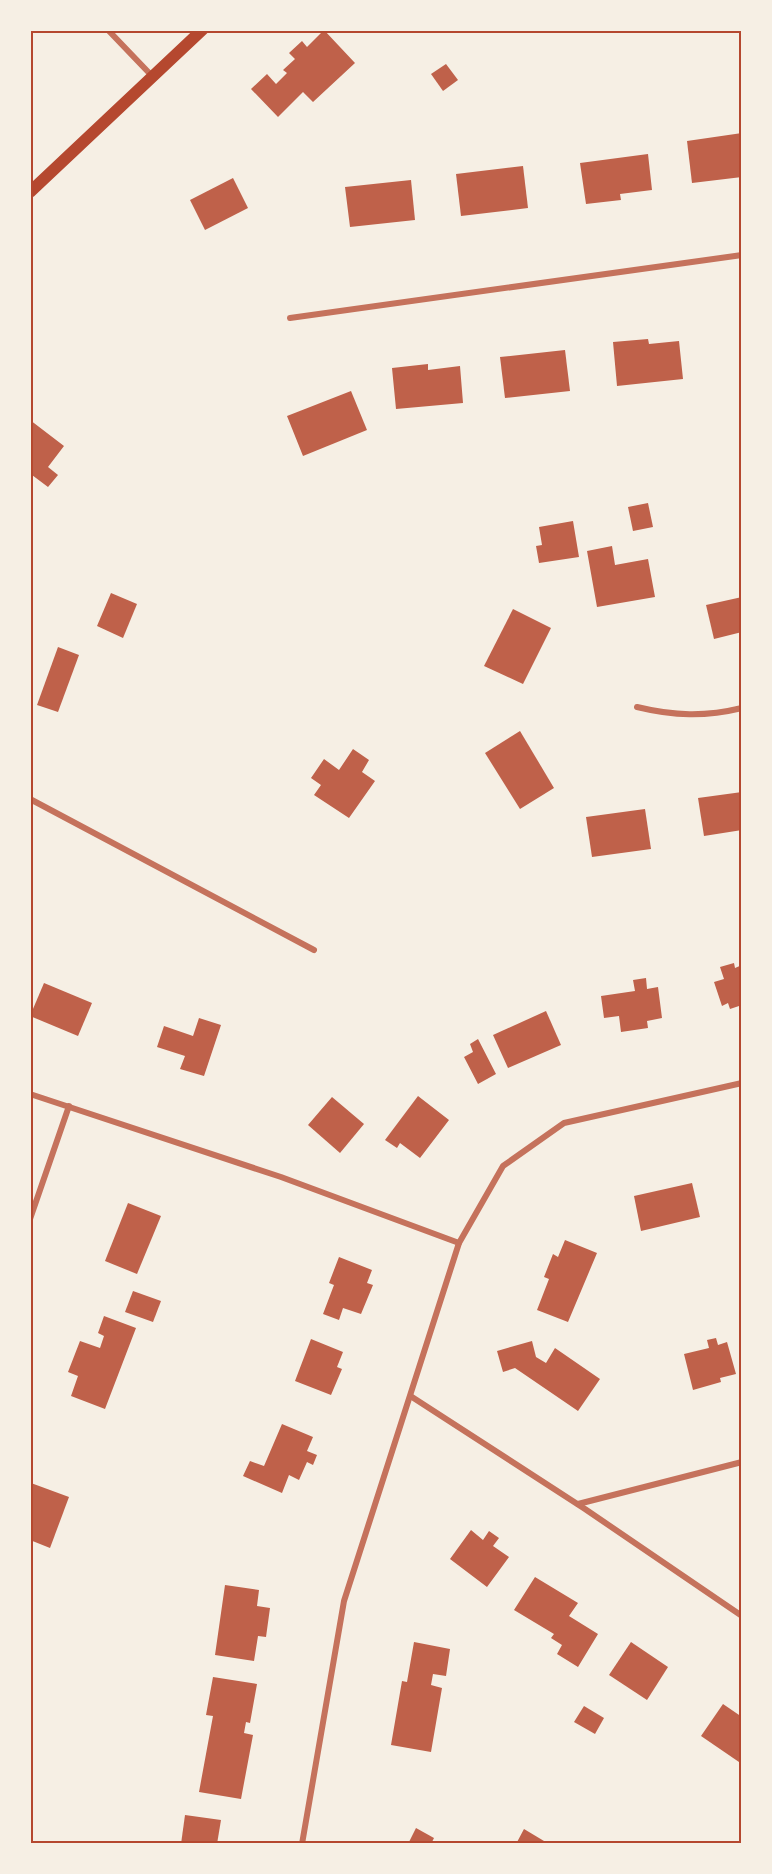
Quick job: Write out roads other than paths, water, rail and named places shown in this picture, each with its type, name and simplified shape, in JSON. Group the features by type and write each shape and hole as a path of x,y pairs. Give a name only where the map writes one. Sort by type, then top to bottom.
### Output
{"main road":[{"path":"30,192 202,30"}],"street":[{"path":"108,30 153,77"},
{"path":"290,318 742,255"},
{"path":"637,707 662,712 710,716 742,708"},
{"path":"30,799 314,950"},
{"path":"302,1844 344,1601 412,1397 459,1243 503,1166 564,1123 742,1083"},
{"path":"30,1094 281,1177 459,1243"},
{"path":"30,1219 69,1106"},
{"path":"412,1397 578,1504 742,1616"},
{"path":"578,1504 742,1462"}]}
